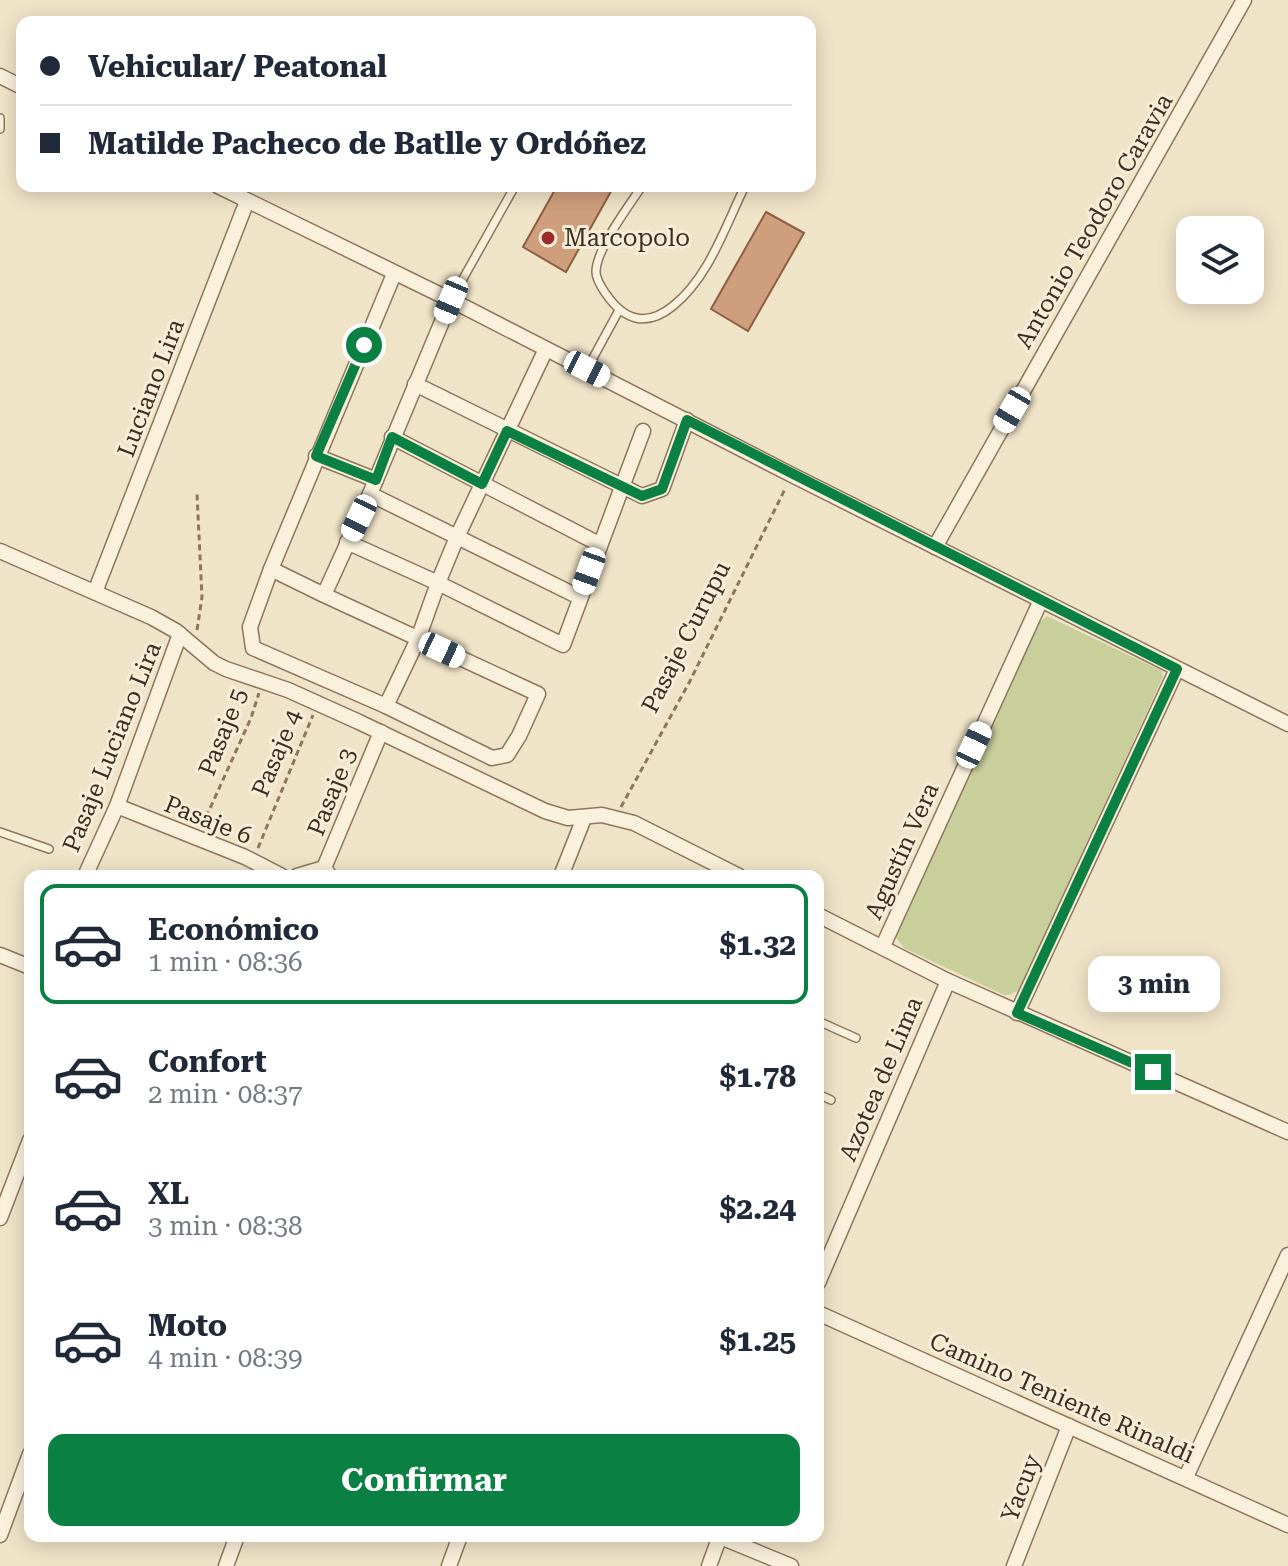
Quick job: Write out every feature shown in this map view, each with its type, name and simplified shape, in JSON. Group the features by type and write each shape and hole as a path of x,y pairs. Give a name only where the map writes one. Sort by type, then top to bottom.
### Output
{"street":[{"name":"Antonio Teodoro Caravia","path":"935,547 1244,0"},
{"path":"230,192 451,300 1288,724"},
{"name":"Luciano Lira","path":"95,592 247,201"},
{"path":"271,569 538,694 507,755 492,758 386,706 253,648 250,627 271,569 394,274"},
{"path":"324,595 451,300"},
{"path":"386,706 418,639 457,537 546,349"},
{"path":"415,384 642,496 662,489 687,420"},
{"path":"347,542 563,645 643,431"},
{"path":"392,437 599,544"},
{"path":"316,456 457,537 579,597"},
{"path":"0,551 151,617 180,634 214,663 381,732 545,811 568,818 616,817 727,870"},
{"name":"Agustín Vera","path":"883,946 1041,600"},
{"name":"Pasaje Luciano Lira","path":"88,870 117,806 180,634"},
{"path":"1017,1013 1177,669"},
{"name":"Pasaje 3","path":"328,870 381,732"},
{"name":"Pasaje 6","path":"117,806 270,870"},
{"path":"563,870 584,818"},
{"path":"824,918 1017,1013 1288,1132"},
{"path":"0,955 24,965"},
{"name":"Azotea de Lima","path":"824,1269 948,981"},
{"path":"1,1211 24,1155"},
{"path":"1186,1477 1288,1255"},
{"name":"Camino Teniente Rinaldi","path":"824,1316 1288,1525"},
{"name":"Yacuy","path":"1014,1566 1069,1426"},
{"path":"0,1535 24,1470"},
{"path":"226,1566 235,1542"},
{"path":"449,1566 458,1542"},
{"path":"709,1566 717,1542"},
{"path":"733,1542 791,1566"}],"lane":[{"path":"0,118 0,129"},
{"path":"451,300 512,192"},
{"path":"638,192 611,232 596,271 599,283 618,312 638,319 656,317 673,306 701,276 742,192"},
{"path":"587,369 618,312"},
{"path":"0,832 49,849"},
{"path":"824,1024 856,1038"},
{"path":"824,1097 831,1100"}],"path":[{"name":"Pasaje Curupu","path":"616,817 690,681 792,475"},
{"path":"180,634 196,632 202,597 197,494"},
{"name":"Pasaje 5","path":"197,838 251,718 262,682"},
{"name":"Pasaje 4","path":"253,862 318,704"}],"green space":[{"path":"1047,616 1162,671 1163,677 1019,990 1004,995 904,948 896,938 895,930 1031,637"}],"building":[{"path":"554,192 611,192 566,272 523,247"},
{"path":"766,212 804,233 748,331 711,309"}],"place":[{"name":"Marcopolo","path":"548,238"}],"route":[{"path":"364,345 316,456 376,480 392,437 482,484 507,431 642,496 662,489 687,420 1177,669 1017,1013 1153,1072"}]}
